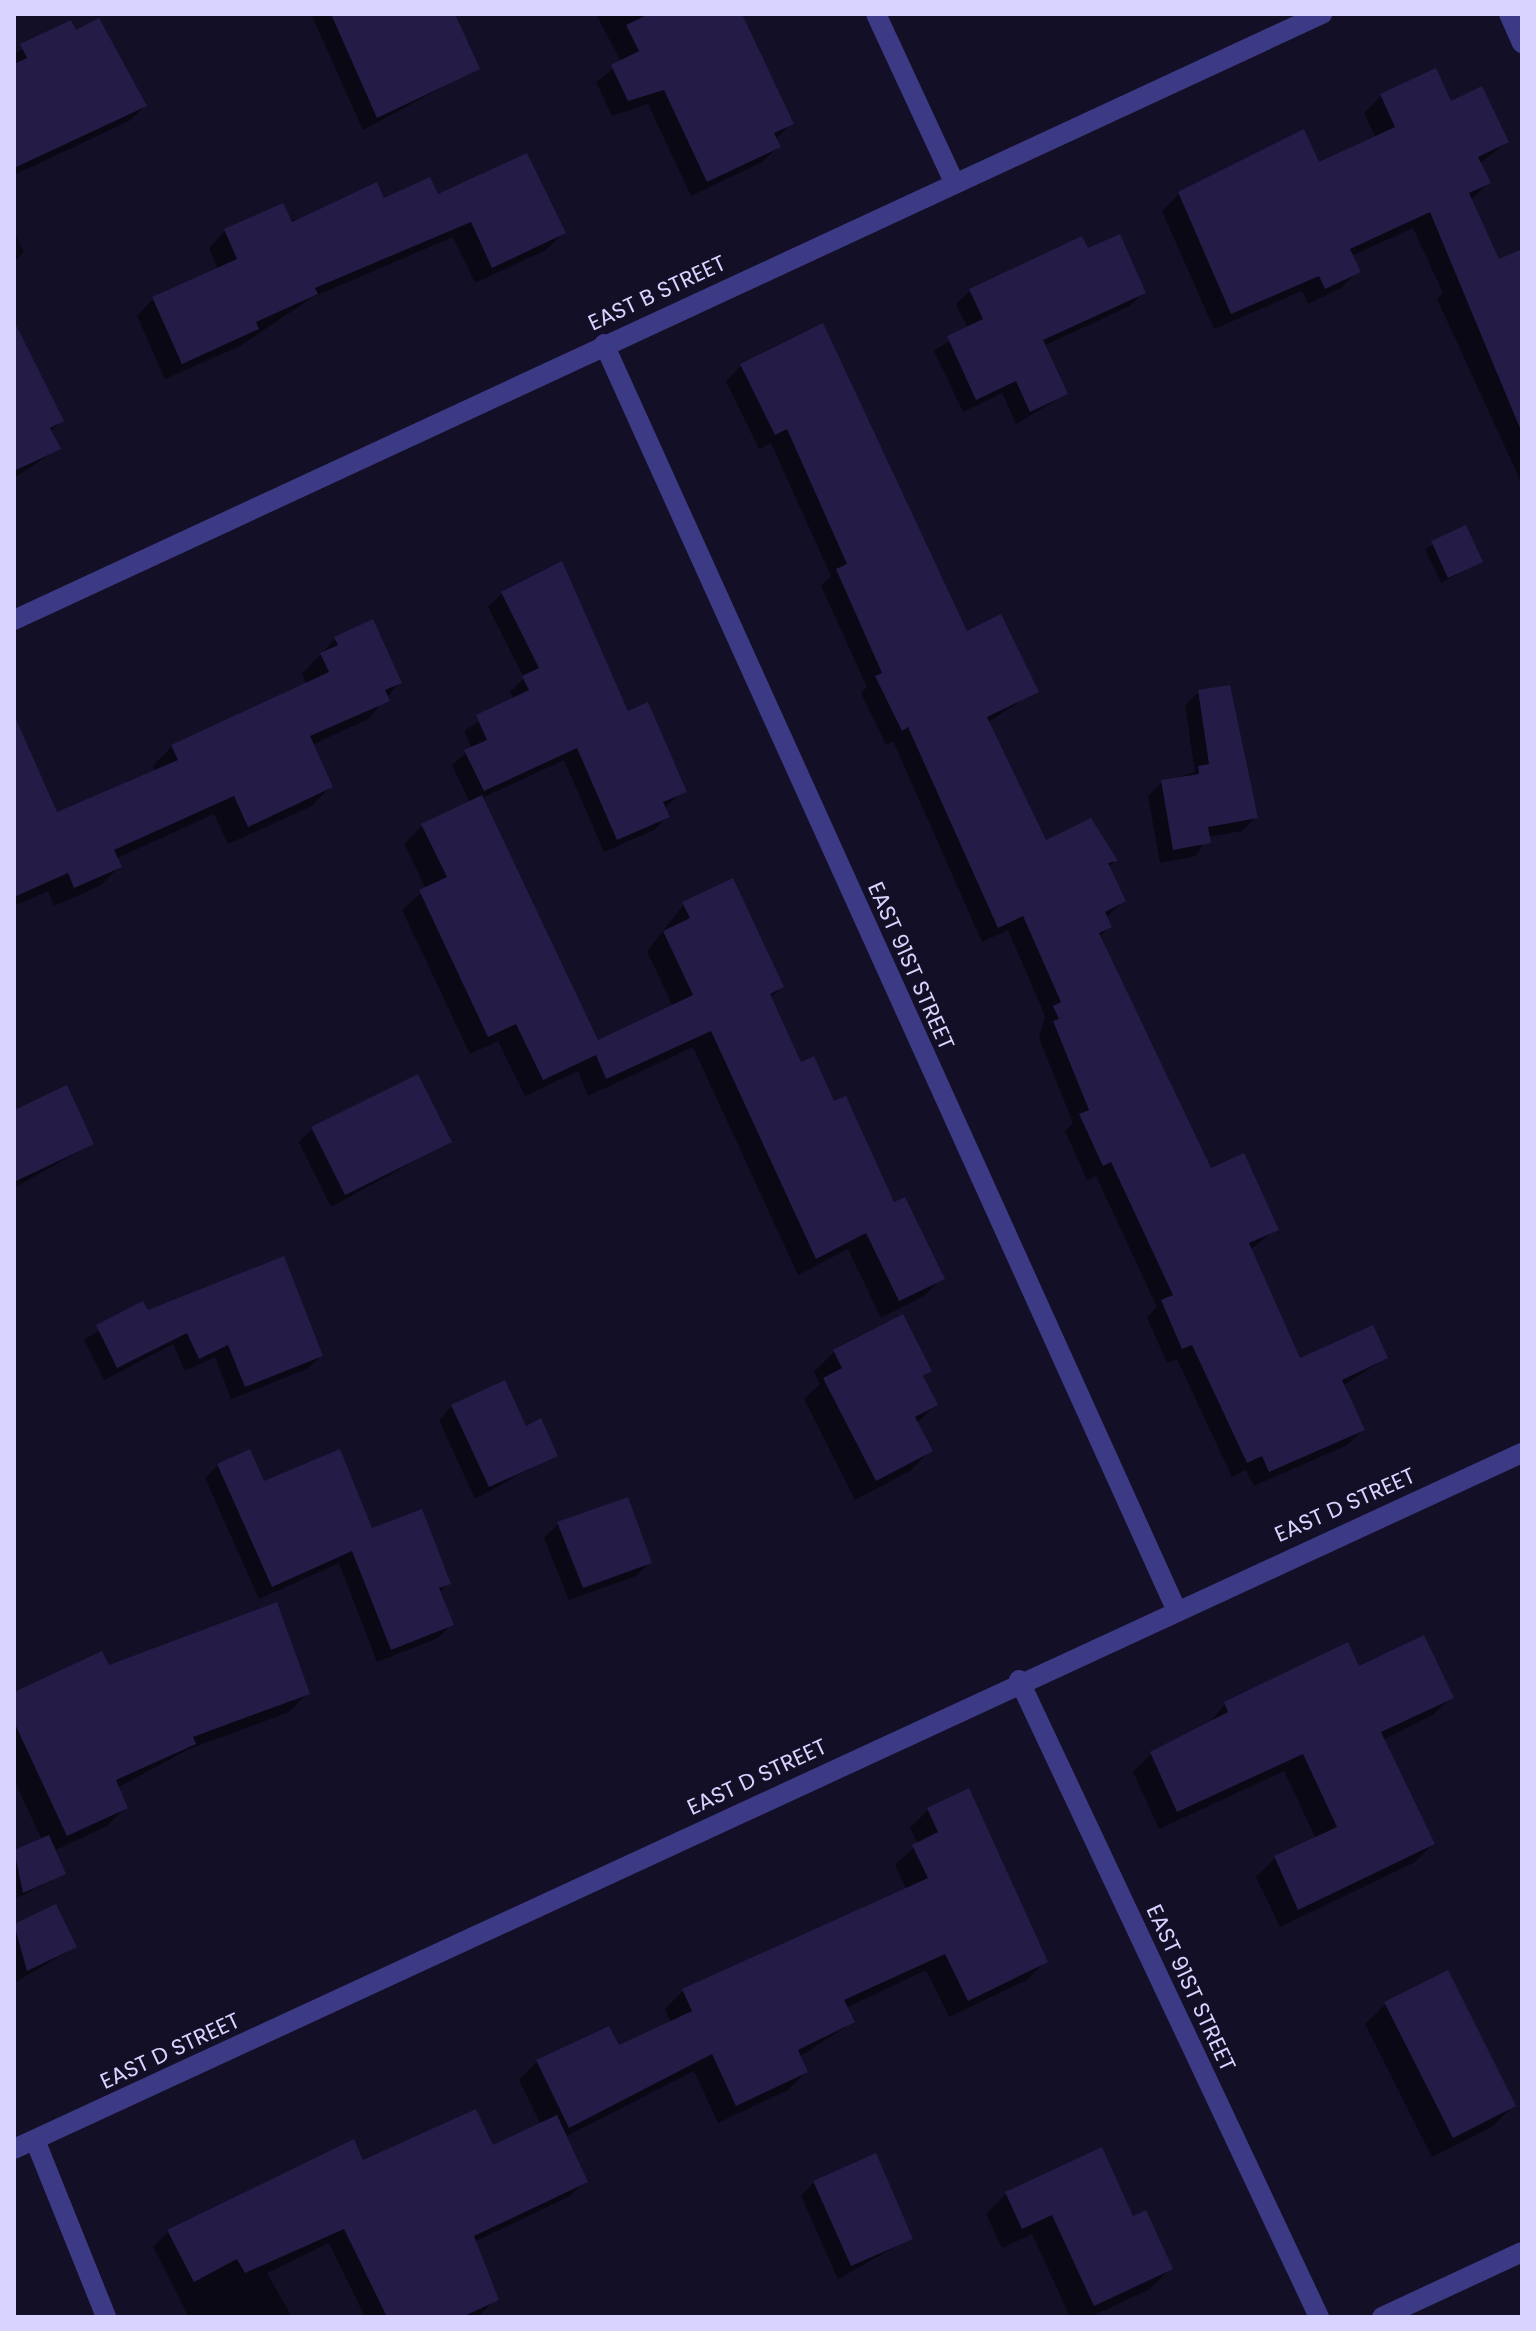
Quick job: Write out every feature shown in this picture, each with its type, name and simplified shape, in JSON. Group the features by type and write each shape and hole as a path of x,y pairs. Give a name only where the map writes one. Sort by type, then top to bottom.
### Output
{"street":[{"path":"876,14 954,182"},
{"name":"EAST B STREET","path":"14,620 604,344 1322,14"},
{"path":"1509,14 1522,43"},
{"name":"EAST 91ST STREET","path":"604,344 1175,1607"},
{"name":"EAST D STREET","path":"14,2149 1175,1607 1522,1453"},
{"name":"EAST 91ST STREET","path":"1019,1680 1319,2317"},
{"path":"35,2140 106,2317"},
{"path":"1382,2317 1522,2252"}],"building":[{"path":"331,14 455,14 480,69 377,118"},
{"path":"649,14 742,14 794,124 774,133 781,147 707,182 664,90 628,101 611,65 639,51 626,25"},
{"path":"99,18 147,106 14,168 14,64 27,58 20,44 71,20 76,30"},
{"path":"1436,68 1451,101 1482,86 1509,142 1478,157 1491,183 1469,193 1499,259 1522,249 1522,433 1430,212 1350,249 1361,272 1325,289 1319,276 1231,314 1178,192 1304,129 1319,162 1395,127 1380,94"},
{"path":"527,153 566,233 492,268 471,222 315,288 318,294 256,322 259,329 182,364 152,297 237,259 224,229 283,203 292,222 377,182 384,198 430,177 438,194"},
{"path":"1120,234 1146,293 1043,340 1068,394 1030,412 1016,381 976,400 947,336 983,319 969,289 1082,236 1088,248"},
{"path":"14,321 64,421 50,428 61,449 14,471"},
{"path":"823,323 967,631 1001,614 1039,692 987,717 1046,840 1091,818 1118,861 1108,863 1126,901 1105,912 1112,927 1099,933 1211,1168 1244,1153 1279,1230 1249,1243 1300,1358 1373,1325 1388,1358 1342,1380 1365,1430 1269,1472 1262,1456 1247,1463 1192,1345 1182,1349 1161,1300 1173,1295 1111,1162 1103,1166 1079,1114 1089,1110 1053,1021 1059,1019 1053,1006 1061,1002 1023,916 998,928 908,727 902,731 875,676 882,673 836,569 847,564 787,429 775,435 740,364"},
{"path":"1466,525 1483,562 1448,578 1431,541"},
{"path":"562,561 628,711 648,702 687,792 663,802 670,817 617,840 577,748 484,791 464,750 487,740 476,715 529,690 522,676 539,668 501,592"},
{"path":"373,619 402,683 385,690 390,701 310,736 333,787 248,827 234,796 114,850 122,867 74,888 68,873 14,897 14,715 57,812 178,760 171,745 329,672 320,653 338,645 334,637"},
{"path":"1230,685 1258,818 1208,827 1211,843 1173,850 1161,780 1199,774 1198,766 1209,764 1198,690"},
{"path":"482,795 598,1040 693,995 663,931 690,918 682,902 733,878 784,987 770,994 801,1062 814,1056 834,1101 846,1096 894,1202 905,1197 945,1279 899,1301 866,1233 816,1259 711,1031 606,1079 596,1055 543,1080 516,1024 488,1037 419,890 447,877 421,824"},
{"path":"418,1074 452,1142 345,1195 311,1127"},
{"path":"67,1085 94,1144 14,1182 14,1110"},
{"path":"284,1256 323,1356 245,1387 228,1345 199,1359 187,1333 117,1368 96,1325 143,1301 148,1310"},
{"path":"903,1314 932,1371 923,1376 938,1405 915,1417 933,1451 876,1481 823,1378 842,1368 833,1350"},
{"path":"505,1380 526,1426 541,1418 558,1456 489,1487 451,1405"},
{"path":"250,1449 264,1481 340,1449 372,1528 422,1509 451,1584 439,1588 454,1625 391,1650 352,1551 272,1587 217,1464"},
{"path":"628,1497 652,1563 583,1588 557,1522"},
{"path":"277,1602 310,1694 193,1737 196,1744 116,1780 128,1808 67,1836 14,1722 14,1692 102,1651 109,1665"},
{"path":"1424,1635 1454,1698 1381,1732 1435,1844 1298,1910 1274,1856 1337,1827 1303,1754 1177,1812 1150,1752 1228,1712 1224,1702 1348,1642 1359,1666"},
{"path":"969,1788 1048,1962 968,2001 945,1954 844,2000 855,2022 798,2050 808,2072 736,2106 712,2054 569,2128 536,2060 609,2026 619,2045 692,2011 682,1989 928,1878 912,1845 938,1832 927,1808"},
{"path":"49,1835 66,1874 23,1893 14,1850"},
{"path":"56,1904 77,1947 27,1971 14,1924"},
{"path":"1448,1970 1516,2106 1453,2138 1384,2002"},
{"path":"476,2109 493,2145 557,2115 588,2182 474,2236 499,2300 462,2317 387,2317 344,2229 245,2273 237,2259 194,2282 167,2230 354,2139 363,2160"},
{"path":"1102,2147 1133,2216 1146,2210 1173,2269 1094,2306 1052,2215 1022,2229 1005,2192"},
{"path":"876,2153 913,2239 851,2266 813,2181"}]}
